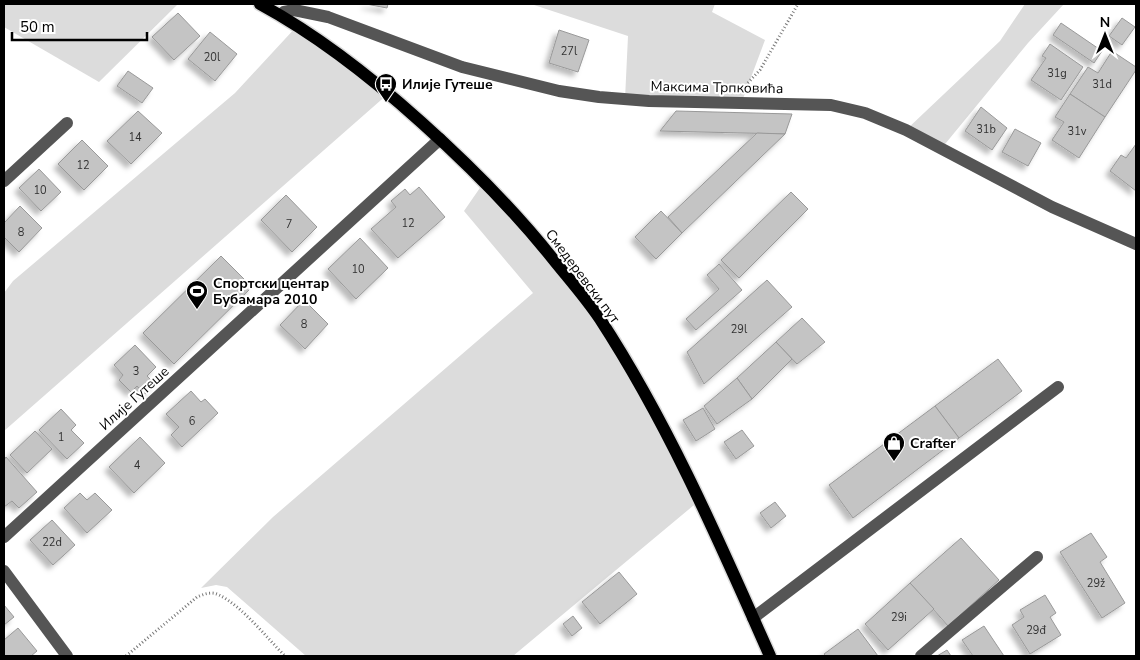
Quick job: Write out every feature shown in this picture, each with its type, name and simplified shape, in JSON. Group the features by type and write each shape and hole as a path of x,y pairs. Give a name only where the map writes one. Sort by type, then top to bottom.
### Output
{"main road":[{"name":"Смедеревски пут","path":"260,4 281,15 322,42 389,93 440,140 484,182 532,233 599,318 643,391 676,452 770,656"}],"street":[{"name":"Максима Трпковића","path":"281,15 284,12 294,10 328,17 462,68 559,91 625,99 734,104 830,105 864,113 906,130 1052,207 1136,244"},
{"path":"4,181 66,123"},
{"name":"Илије Гутеше","path":"4,537 440,140"},
{"path":"753,618 1058,387"},
{"path":"922,656 1037,556"},
{"path":"4,571 66,656"}],"path":[{"path":"734,104 738,94 760,70 798,4"},
{"path":"126,656 196,596 207,593 218,594 237,608 285,656"}],"shaded area":[{"path":"4,4 178,4 99,82 4,27"},
{"path":"531,4 715,4 712,12 765,40 741,104 625,99 628,36"},
{"path":"1025,4 1064,4 1028,43 941,149 906,130 1000,41"},
{"path":"297,26 389,93 4,431 4,293 13,281 235,93"},
{"path":"484,182 618,349 700,500 513,656 306,656 227,587 216,585 201,588 273,517 533,293 464,211"}],"building":[{"path":"366,4 388,4 387,8"},
{"path":"178,13 200,36 174,60 152,37"},
{"path":"1122,18 1135,27 1122,45 1109,36"},
{"path":"1061,23 1102,51 1094,63 1053,35"},
{"path":"559,30 589,40 578,72 549,63"},
{"path":"210,32 237,54 215,81 188,59"},
{"path":"1050,44 1083,67 1061,100 1031,80 1046,58 1042,56"},
{"path":"1112,51 1136,67 1136,70 1105,117 1070,94 1088,67 1098,73"},
{"path":"128,71 153,88 142,103 117,86"},
{"path":"1070,94 1105,117 1079,158 1052,140 1064,122 1055,117"},
{"path":"981,107 1007,128 992,150 965,131"},
{"path":"138,111 162,133 131,164 107,141"},
{"path":"676,111 792,114 785,134 660,131"},
{"path":"1015,129 1041,143 1028,166 1002,152"},
{"path":"757,133 785,134 682,233 668,217"},
{"path":"82,140 108,166 84,190 58,164"},
{"path":"1136,144 1136,191 1110,171 1121,155 1126,158"},
{"path":"39,169 61,192 41,211 19,188"},
{"path":"419,187 445,217 398,258 371,229 396,207 391,201 405,189 410,195"},
{"path":"791,192 808,209 739,278 721,260"},
{"path":"286,195 317,227 292,252 261,220"},
{"path":"20,206 42,228 19,252 4,237 4,223"},
{"path":"661,211 682,233 656,259 635,237"},
{"path":"360,238 388,268 356,299 328,269"},
{"name":"Спортски центар Бубамара 2010","path":"221,256 252,287 174,364 143,333"},
{"path":"719,264 742,290 696,330 686,319 719,289 707,275"},
{"path":"767,280 792,307 704,384 687,352"},
{"path":"304,300 328,324 305,349 280,325"},
{"path":"802,318 825,342 797,364 776,342"},
{"path":"776,342 792,359 752,399 737,378"},
{"path":"135,345 156,367 147,376 155,384 145,394 137,386 131,392 119,380 123,375 114,365"},
{"path":"998,359 1022,391 959,438 935,406"},
{"path":"737,378 752,399 717,424 704,406"},
{"path":"191,391 201,402 205,399 218,413 182,447 171,435 179,427 166,414"},
{"name":"Crafter","path":"935,406 959,438 853,518 829,485"},
{"path":"703,408 715,429 696,441 683,420"},
{"path":"61,409 76,425 71,430 84,443 67,459 39,430"},
{"path":"742,430 754,446 736,459 724,442"},
{"path":"35,431 52,449 27,473 10,455"},
{"path":"140,437 165,463 134,493 109,467"},
{"path":"6,457 37,492 19,508 12,501 4,507 4,460"},
{"path":"80,493 87,500 95,493 112,510 87,533 64,508"},
{"path":"775,502 786,516 771,528 760,513"},
{"path":"52,520 75,545 53,565 30,540"},
{"path":"1091,533 1107,557 1100,562 1125,603 1102,618 1060,552"},
{"path":"961,538 999,580 948,626 910,583"},
{"path":"619,572 637,594 600,624 582,602"},
{"path":"910,583 934,609 888,650 865,624"},
{"path":"1045,595 1056,613 1050,617 1061,635 1030,654 1012,625 1024,617 1020,610"},
{"path":"4,605 14,617 4,625"},
{"path":"573,616 582,628 572,636 563,624"},
{"path":"984,626 1004,656 973,656 962,640"},
{"path":"18,628 37,651 31,656 4,656 4,640"},
{"path":"858,629 878,656 826,656 824,654"},
{"path":"947,650 951,656 937,656"}],"place":[{"name":"Илије Гутеше","path":"386,103"},
{"name":"Спортски центар Бубамара 2010","path":"197,310"},
{"name":"Crafter","path":"894,462"}]}
